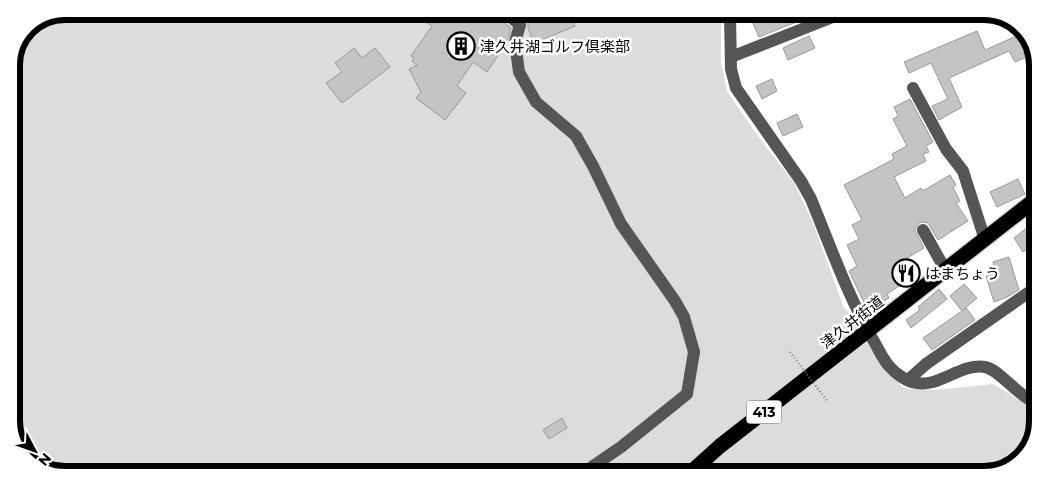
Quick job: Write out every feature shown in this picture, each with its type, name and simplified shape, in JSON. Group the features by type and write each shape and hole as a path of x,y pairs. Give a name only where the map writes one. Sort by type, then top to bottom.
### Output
{"highway":[{"name":"津久井街道","path":"699,466 720,446 1029,205"}],"street":[{"path":"514,20 520,25 515,42 519,72 536,102 576,136 621,224 684,317 694,352 687,394 593,466"},
{"path":"730,20 731,68 736,88 801,181 811,199 859,314 889,367 911,382 925,384 941,380 962,370 986,367 1029,400"},
{"path":"731,57 825,20"},
{"path":"913,88 946,149 963,171 985,240"},
{"path":"923,230 946,271"},
{"path":"908,380 926,364 1029,292"}],"path":[{"path":"435,20 441,23 443,20"},
{"path":"790,352 828,402"}],"shaded area":[{"path":"65,20 721,20 721,61 727,91 757,135 795,184 813,223 844,308 864,325 857,331 903,388 934,390 993,384 1029,406 1029,421 1026,438 1018,451 999,464 990,466 65,466 48,463 31,451 22,436 20,424 20,62 23,48 33,33 40,28 48,23"}],"building":[{"name":"津久井湖ゴルフ倶楽部","path":"428,20 500,20 511,28 507,42 487,72 473,62 457,86 466,93 445,120 416,98 421,92 409,69 417,65 412,61 414,58 411,56 432,26 426,22"},
{"path":"526,20 572,20 575,26 534,43 528,28"},
{"path":"752,20 802,20 759,37"},
{"path":"977,31 985,50 1018,35 1027,50 1028,56 1015,62 1009,51 949,78 962,107 939,120 932,106 948,99 931,63 909,73 904,62"},
{"path":"809,36 815,48 788,60 783,48"},
{"path":"354,48 362,58 375,48 390,67 342,103 326,83 342,72 335,63"},
{"path":"772,79 777,91 762,99 756,86"},
{"path":"910,99 933,142 926,146 929,152 923,154 926,161 894,177 905,198 921,188 923,191 950,175 956,185 953,187 960,201 956,203 968,221 938,240 928,223 919,223 915,230 924,248 907,258 917,274 887,294 889,298 868,311 849,271 857,266 847,245 859,239 852,225 862,220 844,185 894,159 892,154 907,146 893,119 898,116 894,107"},
{"path":"797,114 803,127 783,136 777,123"},
{"path":"1018,179 1025,194 997,207 990,192"},
{"path":"1029,221 1029,248 1023,252 1014,238 1028,227 1026,223"},
{"path":"1009,257 1019,290 994,302 986,276 996,273 993,262"},
{"path":"964,284 977,298 963,310 966,308 975,320 932,350 923,338 962,311 950,296"},
{"path":"939,289 947,299 911,328 906,320 920,310 918,307"},
{"path":"562,418 567,428 549,439 543,430"}],"place":[{"name":"津久井湖ゴルフ倶楽部","path":"461,46"},
{"name":"はまちょう","path":"906,273"}]}
